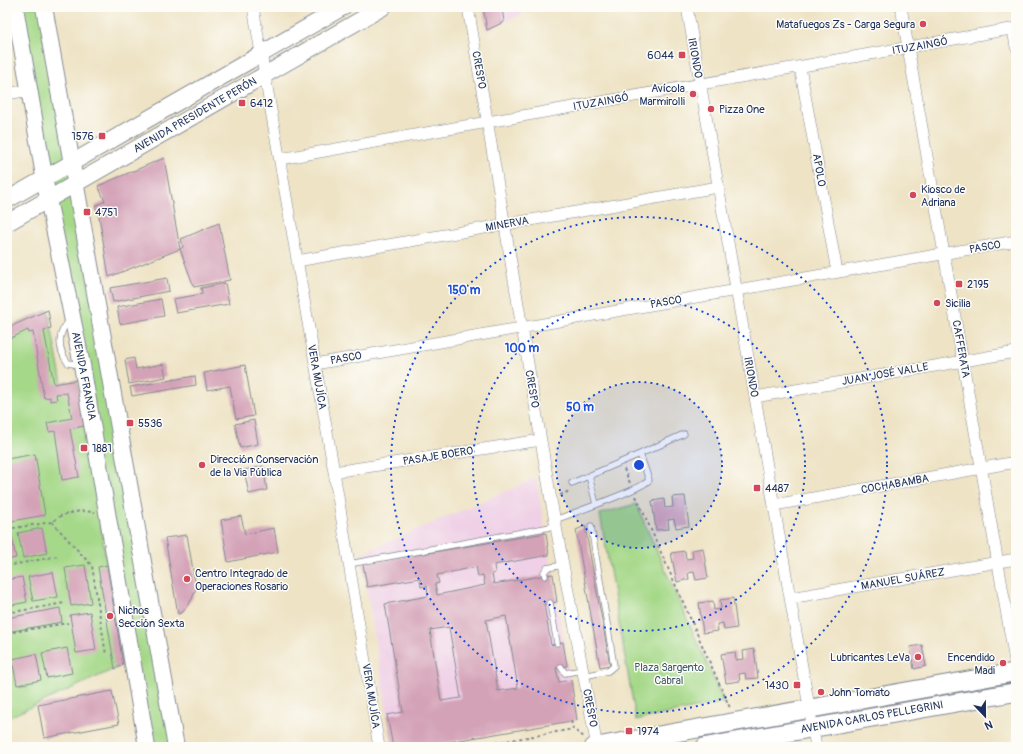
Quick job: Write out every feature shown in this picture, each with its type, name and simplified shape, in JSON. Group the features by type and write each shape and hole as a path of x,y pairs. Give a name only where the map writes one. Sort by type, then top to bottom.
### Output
{"main road":[{"name":"AVENIDA FRANCIA","path":"15,7 44,179 82,365 147,747"},
{"path":"44,7 176,747"},
{"name":"AVENIDA PRESIDENTE PERÓN","path":"7,200 343,7"},
{"name":"AVENIDA PRESIDENTE PERÓN","path":"7,223 383,7"},
{"path":"70,307 81,308 92,305 95,299"},
{"path":"108,513 134,514"},
{"name":"AVENIDA CARLOS PELLEGRINI","path":"593,744 736,722 1016,672"},
{"name":"AVENIDA CARLOS PELLEGRINI","path":"705,747 1016,692"}],"street":[{"name":"VERA MUJÍCA","path":"253,7 334,472 379,747"},
{"name":"CRESPO","path":"468,7 555,523 584,673 593,744"},
{"name":"IRIONDO","path":"687,7 816,747"},
{"name":"CAFFERATA","path":"901,7 1016,667"},
{"path":"1014,29 1016,47"},
{"name":"ITUZAINGÓ","path":"280,159 1014,29"},
{"name":"APOLO","path":"800,67 837,272"},
{"path":"7,94 29,90"},
{"name":"MINERVA","path":"297,260 718,187"},
{"name":"PASCO","path":"315,364 1016,241"},
{"name":"JUAN JOSÉ VALLE","path":"755,397 1016,352"},
{"name":"PASAJE BOERO","path":"334,472 541,440"},
{"name":"COCHABAMBA","path":"774,505 1016,462"},
{"name":"MANUEL SUÁREZ","path":"790,598 1016,559"}],"lane":[{"path":"572,483 684,434"},
{"path":"349,564 555,523 647,483 649,480 640,454"},
{"path":"589,476 596,504"},
{"path":"561,667 566,674 608,671 614,666 591,526"},
{"path":"545,576 544,572 547,568 563,565"},
{"path":"550,603 557,643"}],"path":[{"path":"624,468 736,722"},
{"path":"7,530 52,522 62,515 80,511"},
{"path":"52,522 92,566 106,655"},
{"path":"7,566 58,556"},
{"path":"7,613 65,602"},
{"path":"7,633 68,623"},
{"path":"571,721 573,729 593,744"},
{"path":"472,747 573,729"}],"shaded area":[{"path":"483,7 537,7 487,30"},
{"path":"536,478 577,720 420,747 393,747 361,554"}],"green space":[{"path":"15,7 44,7 176,747 147,747"},
{"path":"48,310 62,383 77,380 123,665 7,718 7,328"},
{"name":"Plaza Sargento Cabral","path":"636,504 724,702 636,720 600,514"}],"building":[{"path":"483,7 502,7 504,22 487,30"},
{"path":"524,7 537,7 527,12"},
{"path":"164,158 180,249 109,277 99,216 95,206 105,201 98,186"},
{"path":"219,223 230,280 194,287 180,249 183,247 181,239"},
{"path":"167,278 169,291 113,302 110,288"},
{"path":"225,283 229,304 176,313 173,299 202,294 201,288"},
{"path":"161,299 164,316 120,324 117,307"},
{"path":"48,310 51,328 44,331 54,384 77,380 84,426 70,429 79,477 62,480 55,431 49,432 47,423 72,418 67,393 56,394 57,400 50,401 50,397 44,398 33,332 29,333 28,330 7,340 7,328"},
{"path":"134,358 136,369 163,364 166,377 129,384 125,360"},
{"path":"245,365 254,416 236,419 230,386 207,390 204,373"},
{"path":"195,376 196,385 132,396 130,387"},
{"path":"254,420 258,444 240,448 235,424"},
{"path":"35,454 45,515 7,522 7,459"},
{"path":"263,466 267,490 249,494 244,470"},
{"path":"685,496 689,526 676,528 674,519 668,520 669,529 656,530 652,501 664,499 665,508 673,507 672,497"},
{"path":"241,516 245,534 274,528 278,552 228,562 221,520"},
{"path":"585,526 610,665 600,667 576,530"},
{"path":"42,528 47,553 23,558 18,533"},
{"path":"11,533 16,558 7,560 7,534"},
{"path":"546,533 549,555 494,565 495,573 492,574 494,584 553,574 557,602 544,604 551,645 563,642 567,666 556,668 559,682 571,680 577,720 420,747 393,747 387,715 403,712 385,604 428,596 427,586 421,587 420,578 367,587 363,564","holes":["476,567 478,576 483,575 485,585 437,595 435,584 439,583 437,575","506,616 518,688 498,691 486,620","449,627 461,698 441,701 430,630"]},
{"path":"187,535 196,588 192,599 183,612 178,614 165,538"},
{"path":"703,548 708,578 696,580 694,572 688,573 689,579 677,582 671,553 685,551 686,559 693,558 692,550"},
{"path":"85,565 91,603 71,606 65,568"},
{"name":"Nichos Sección Sexta","path":"107,565 123,665 115,669 98,567"},
{"path":"53,572 58,597 33,601 28,577"},
{"path":"22,577 27,602 7,606 7,580"},
{"path":"733,598 737,628 724,630 723,623 717,624 718,631 703,633 699,603 713,601 714,610 721,609 720,600"},
{"path":"60,608 62,622 7,632 7,618"},
{"path":"90,612 96,650 76,653 70,615"},
{"name":"Lubricantes LeVa","path":"922,645 926,666 914,669 910,647"},
{"path":"67,648 72,673 47,678 42,653"},
{"path":"754,649 758,678 746,679 745,673 739,674 740,681 726,683 721,654 735,652 736,660 744,659 743,651"},
{"path":"36,654 41,680 17,685 12,659"},
{"path":"112,691 119,724 44,738 38,705"}],"place":[{"name":"Matafuegos Zs - Carga Segura","path":"923,24"},
{"name":"6044","path":"682,55"},
{"name":"Avícola Marmirolli","path":"693,94"},
{"name":"6412","path":"242,103"},
{"name":"Pizza One","path":"711,109"},
{"name":"1576","path":"102,136"},
{"name":"Kiosco de Adriana","path":"913,195"},
{"name":"4751","path":"87,212"},
{"name":"2195","path":"959,284"},
{"name":"Sicilia","path":"937,303"},
{"name":"5536","path":"130,423"},
{"name":"1881","path":"84,448"},
{"name":"Dirección Conservación de la Via Pública","path":"202,465"},
{"name":"4487","path":"757,488"},
{"name":"Centro Integrado de Operaciones Rosario","path":"187,579"},
{"name":"Nichos Sección Sexta","path":"110,616"},
{"name":"Lubricantes LeVa","path":"918,657"},
{"name":"Encendido Madi","path":"1003,663"},
{"name":"1430","path":"797,685"},
{"name":"John Tomato","path":"821,692"},
{"name":"1974","path":"629,731"}]}
